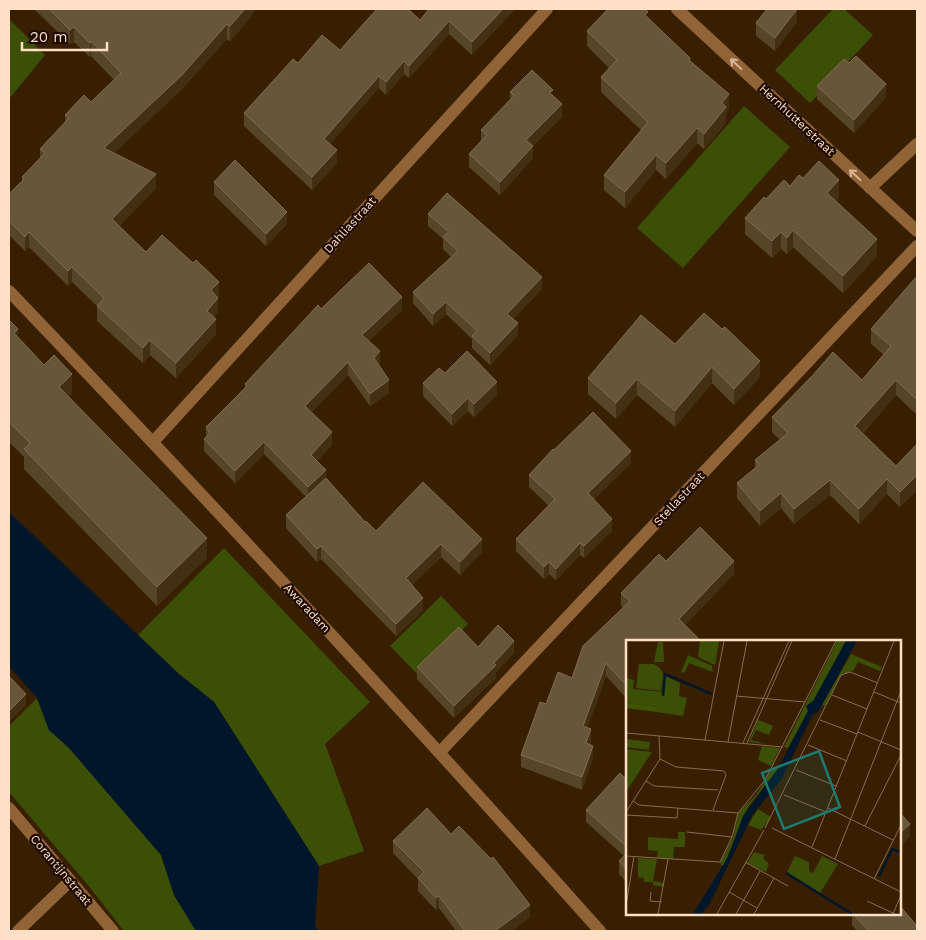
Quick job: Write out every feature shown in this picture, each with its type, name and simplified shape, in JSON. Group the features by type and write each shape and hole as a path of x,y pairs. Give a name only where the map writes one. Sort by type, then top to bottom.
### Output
{"street":[{"name":"Dahliastraat","path":"154,442 547,9"},
{"name":"Hernhutterstraat","path":"677,9 917,231"},
{"path":"870,188 917,144"},
{"name":"Stellastraat","path":"440,752 917,246"},
{"name":"Awaradam","path":"9,291 154,442 440,752 600,931"},
{"name":"Corantijnstraat","path":"9,808 113,931"},
{"path":"18,931 70,881"}],"green space":[{"path":"833,9 844,9 873,35 810,103 775,70"},
{"path":"9,19 45,55 9,99"},
{"path":"744,106 790,147 683,268 637,228"},
{"path":"224,548 370,702 325,744 364,851 319,866 214,702 179,674 138,635"},
{"path":"441,596 468,624 417,674 390,646"},
{"path":"37,698 49,730 69,748 161,855 174,895 196,931 124,931 9,792 9,726"}],"water":[{"path":"9,512 179,674 214,702 319,866 315,925 318,931 196,931 174,895 161,855 69,748 49,730 37,698 9,666"}],"building":[{"path":"49,9 245,9 230,26 227,24 182,75 104,148 156,174 112,219 146,252 162,235 193,263 196,260 219,282 211,290 218,298 207,311 216,319 176,363 150,340 143,348 97,306 104,298 72,267 68,271 29,232 25,237 9,221 9,194 45,153 40,149 69,118 65,115 84,95 91,102 121,73 91,41 90,43 74,27 70,30"},
{"path":"377,9 408,9 420,20 429,9 503,9 472,42 449,21 409,66 404,61 386,82 379,76 324,139 337,150 312,177 244,113 293,59 298,63 322,35 340,50"},
{"path":"608,9 645,9 648,12 645,15 690,58 689,60 729,94 722,103 726,107 704,134 697,128 666,163 656,155 625,192 604,175 648,122 601,77 617,60 587,31"},
{"path":"767,9 797,9 775,38 756,23"},
{"path":"856,56 886,84 854,120 817,86 844,59 849,63"},
{"path":"532,70 553,90 550,93 562,104 526,140 533,146 500,182 469,154 487,135 481,130 514,96 510,92"},
{"path":"235,160 287,212 266,234 214,182"},
{"path":"819,161 839,180 827,193 877,239 843,276 793,230 787,238 781,232 772,241 745,218 764,197 766,199 784,180 790,186 799,175 803,178"},
{"path":"447,193 542,277 507,314 518,323 490,353 472,336 477,331 446,302 433,314 413,292 458,251 443,237 449,232 428,214"},
{"path":"369,263 402,297 362,335 380,351 374,358 389,380 370,394 348,362 305,406 332,432 311,455 326,470 308,487 264,442 235,471 204,439 210,433 206,427 247,386 245,384 318,305 321,309"},
{"path":"917,276 917,400 896,380 855,426 896,466 917,444 917,475 900,492 887,479 859,509 830,480 794,509 781,493 760,511 737,483 759,465 755,460 788,433 772,417 833,352 862,380 891,346 871,329"},
{"path":"704,313 722,329 725,327 760,361 734,389 712,367 675,411 637,379 616,403 588,378 641,315 675,344"},
{"path":"9,320 18,329 14,333 44,365 54,355 72,374 59,387 207,538 157,587 24,449 30,443 9,422"},
{"path":"467,351 497,382 474,404 468,398 452,414 423,383 439,368 445,373"},
{"path":"593,412 631,451 588,493 612,519 584,546 580,543 556,569 549,562 544,567 516,539 555,499 529,475 553,449"},
{"path":"326,478 365,522 376,531 423,482 482,539 460,562 441,544 406,578 423,598 396,624 321,546 317,549 286,515"},
{"path":"700,527 734,561 679,619 700,640 626,640 626,685 606,663 583,726 591,729 586,743 593,746 582,777 521,755 540,702 546,704 558,672 572,678 583,646 630,601 621,593 659,554 666,561"},
{"path":"498,625 514,641 494,663 496,665 454,706 417,667 459,627 478,647"},
{"path":"9,676 26,694 9,711"},
{"path":"620,773 626,779 626,846 586,810"},
{"path":"427,808 451,834 459,826 491,859 493,857 530,905 495,931 465,931 439,896 436,898 418,878 424,872 393,841"},
{"path":"901,814 910,824 901,832"},
{"path":"626,854 626,869 619,861"},
{"path":"901,907 917,926 917,931 869,931 854,915 901,915"}]}
